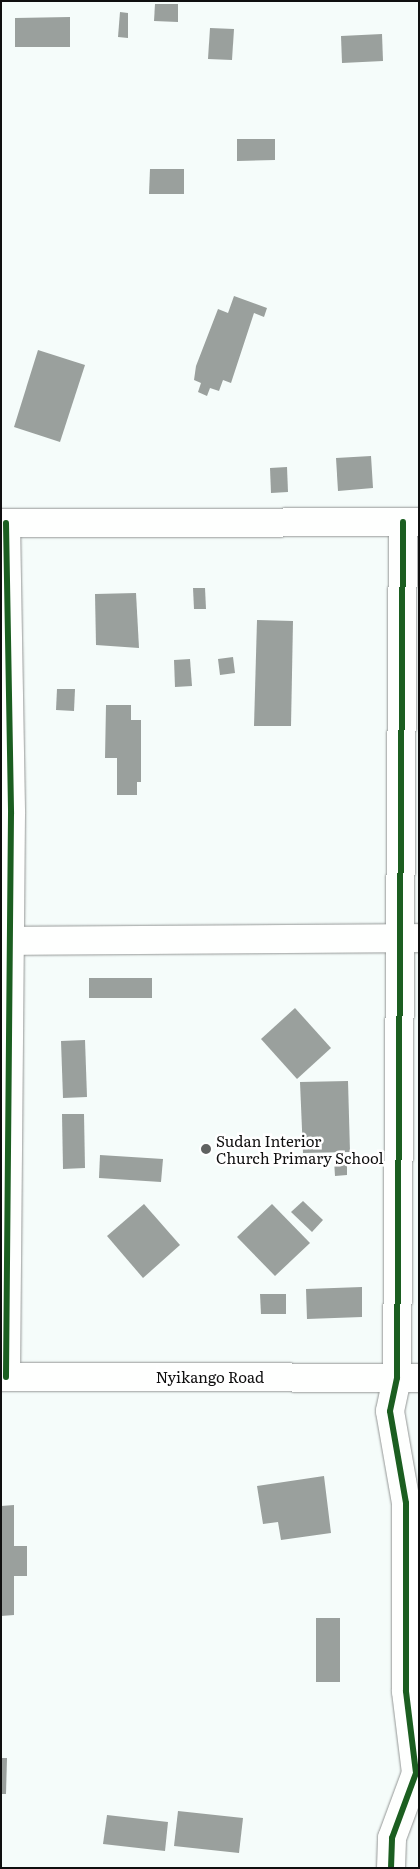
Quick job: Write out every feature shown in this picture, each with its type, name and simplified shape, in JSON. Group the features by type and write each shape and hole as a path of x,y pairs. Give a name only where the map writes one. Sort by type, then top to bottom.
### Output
{"street":[{"path":"4,1377 7,941 4,523 411,522 408,938 408,1378 390,1411 406,1502 406,1690 416,1773 392,1838 391,1868"},
{"path":"7,941 408,938"},
{"name":"Nyikango Road","path":"4,1377 408,1378"}],"building":[{"path":"155,4 178,4 178,22 154,21"},
{"path":"120,12 128,13 128,38 118,37"},
{"path":"70,17 70,47 15,47 15,18"},
{"path":"210,28 234,29 232,60 208,59"},
{"path":"382,34 383,61 342,63 341,36"},
{"path":"237,139 275,139 275,160 237,161"},
{"path":"150,169 184,169 184,194 149,194"},
{"path":"234,296 267,308 264,317 254,313 231,383 223,380 219,391 210,388 207,396 198,392 201,383 194,380 196,366 218,309 228,313"},
{"path":"38,350 85,365 60,442 14,427"},
{"path":"371,456 373,488 338,491 336,458"},
{"path":"287,467 288,492 271,493 270,468"},
{"path":"193,588 205,588 206,609 194,609"},
{"path":"136,593 139,648 96,645 95,594"},
{"path":"257,620 293,621 291,726 254,726"},
{"path":"233,657 235,673 220,675 218,659"},
{"path":"190,659 192,686 175,687 174,660"},
{"path":"57,689 75,689 74,711 56,710"},
{"path":"106,705 131,705 131,720 141,720 141,782 137,782 137,795 117,795 117,758 105,758"},
{"path":"89,978 152,978 152,998 89,998"},
{"path":"295,1008 331,1048 297,1079 261,1039"},
{"path":"85,1040 87,1097 63,1098 61,1041"},
{"path":"348,1081 350,1152 303,1153 300,1082"},
{"path":"62,1114 84,1114 85,1168 63,1169"},
{"path":"100,1155 163,1159 161,1182 99,1178"},
{"path":"334,1160 347,1160 347,1175 335,1176"},
{"path":"303,1201 323,1220 312,1232 291,1212"},
{"path":"144,1204 180,1245 143,1278 107,1236"},
{"path":"272,1204 310,1243 275,1276 237,1237"},
{"path":"362,1287 362,1317 307,1319 306,1289"},
{"path":"260,1294 286,1294 286,1314 261,1314"},
{"path":"324,1476 331,1533 281,1540 278,1522 263,1524 257,1486"},
{"path":"14,1505 14,1546 27,1546 27,1576 14,1576 14,1615 1,1616 1,1506"},
{"path":"316,1618 340,1618 340,1682 316,1682"},
{"path":"1,1758 7,1758 6,1794 1,1794"},
{"path":"178,1811 243,1818 239,1853 174,1846"},
{"path":"107,1815 168,1822 165,1851 103,1844"}],"cycle path":[{"path":"391,1868 392,1838 416,1773 406,1691 406,1503 390,1411 397,1378 403,522"},
{"path":"6,523 11,814 6,1377"}],"place":[{"name":"Sudan Interior Church Primary School","path":"206,1149"}]}
